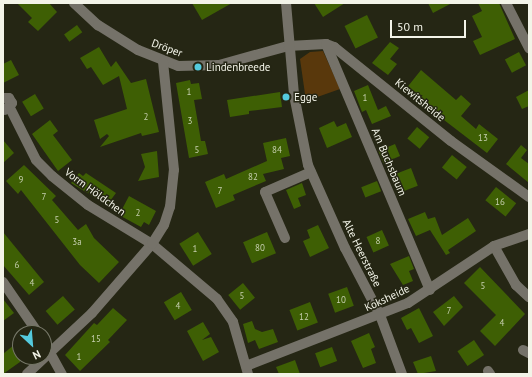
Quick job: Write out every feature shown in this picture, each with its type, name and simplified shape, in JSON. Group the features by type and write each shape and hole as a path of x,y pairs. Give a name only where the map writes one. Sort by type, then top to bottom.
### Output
{"street":[{"name":"Alte Heerstraße","path":"286,3 288,46 296,109 309,169 380,315 402,374"},
{"path":"506,3 529,48"},
{"name":"Dröper","path":"75,4 98,25 163,62 178,66 219,65 288,46"},
{"path":"288,46 326,44"},
{"name":"Kiewitsheide","path":"326,44 334,47 451,141 529,198"},
{"name":"Am Buchsbaum","path":"326,44 430,290"},
{"path":"52,351 92,313 152,244 170,207 174,170 163,62"},
{"name":"Vorm Höldchen","path":"3,98 11,100 6,109 36,160 52,176 88,205 152,244"},
{"path":"285,238 265,192 309,169"},
{"name":"Koksheide","path":"247,370 380,315 430,290 457,268 494,246 529,234"},
{"path":"152,244 202,285 227,311 247,370"},
{"path":"494,246 516,284 529,297"},
{"path":"3,282 33,325"},
{"path":"52,354 62,374"},
{"path":"27,374 37,365"}],"shaded area":[{"path":"323,51 340,89 306,101 300,59 310,52"}],"building":[{"path":"17,3 49,3 57,12 38,31 28,22 32,18"},
{"path":"192,3 232,3 202,20"},
{"path":"314,3 345,3 323,17"},
{"path":"428,3 452,3 433,13"},
{"path":"478,3 499,3 515,39 480,55 473,41 482,37 472,16 482,11"},
{"path":"367,15 378,37 355,48 345,26"},
{"path":"77,25 82,32 69,42 64,34"},
{"path":"390,42 399,48 390,59 397,64 388,75 372,63"},
{"path":"99,47 111,67 116,61 131,83 146,79 159,132 142,136 141,133 100,147 109,136 107,134 100,139 94,120 127,109 119,76 103,85 91,67 87,69 80,58"},
{"path":"519,52 526,65 512,73 505,60"},
{"path":"11,60 19,75 3,83 3,64"},
{"path":"421,70 456,100 461,95 471,104 461,116 476,129 479,124 498,139 487,153 405,90"},
{"path":"190,80 191,84 199,83 202,99 194,100 201,141 205,141 208,154 189,158 176,83"},
{"path":"368,85 378,110 386,106 391,116 372,124 366,110 362,112 354,91"},
{"path":"529,90 529,106 522,109 516,97"},
{"path":"280,92 282,107 249,111 249,114 230,117 227,100"},
{"path":"35,94 44,109 31,116 22,102"},
{"path":"50,120 58,131 53,135 72,160 58,171 32,134"},
{"path":"334,121 337,127 346,123 352,137 327,148 319,128"},
{"path":"417,127 429,137 420,149 407,138"},
{"path":"286,138 290,156 281,158 284,169 263,174 266,181 233,195 235,200 216,208 205,182 224,174 226,179 267,161 263,143"},
{"path":"3,140 14,153 3,163"},
{"path":"395,144 400,156 384,163 378,151"},
{"path":"521,145 527,150 521,158 529,164 529,183 506,164"},
{"path":"157,151 159,177 138,181 145,167 141,154"},
{"path":"452,155 467,167 457,179 442,167"},
{"path":"24,165 56,196 52,200 78,230 86,224 94,238 119,262 99,283 80,265 21,190 18,194 6,181"},
{"path":"411,168 418,186 398,193 391,176"},
{"path":"79,173 83,176 86,173 116,193 107,205 71,183"},
{"path":"377,181 381,191 365,198 361,187"},
{"path":"302,183 306,195 298,198 301,206 294,209 286,190"},
{"path":"496,187 516,203 506,217 485,200"},
{"path":"129,196 156,211 149,225 144,222 141,227 119,215"},
{"path":"425,212 428,219 435,217 442,235 468,218 476,231 448,250 450,253 446,255 430,230 416,236 408,219"},
{"path":"318,225 329,248 310,257 303,241 310,238 307,230"},
{"path":"382,230 389,246 373,252 366,237"},
{"path":"3,232 44,282 29,295 3,265"},
{"path":"198,232 212,254 193,266 179,244"},
{"path":"267,232 276,253 252,263 243,242"},
{"path":"409,256 414,269 409,271 413,281 403,285 390,264"},
{"path":"480,267 525,314 495,346 480,331 496,315 464,283"},
{"path":"243,283 255,298 240,310 228,295"},
{"path":"347,287 354,306 335,313 328,294"},
{"path":"181,292 192,310 175,320 164,302"},
{"path":"63,296 75,310 57,325 46,311"},
{"path":"454,296 463,307 444,326 433,312"},
{"path":"3,299 14,313 3,321"},
{"path":"310,302 318,323 297,330 289,310"},
{"path":"113,308 127,320 108,340 110,342 80,371 65,355 94,323 97,325"},
{"path":"419,308 433,336 419,343 411,328 407,330 401,318"},
{"path":"252,321 255,329 262,332 273,329 278,342 259,349 255,340 248,343 243,324"},
{"path":"203,322 210,334 202,340 211,337 219,352 203,361 187,331"},
{"path":"369,333 375,347 371,349 376,363 363,368 351,341"},
{"path":"474,340 484,355 467,366 457,351"},
{"path":"12,347 12,365 16,365 3,374 3,354"},
{"path":"332,347 337,361 320,367 315,353"},
{"path":"431,356 436,371 418,374 413,362"},
{"path":"295,360 300,374 279,374 276,367"}],"place":[{"name":"Lindenbreede","path":"198,67"},
{"name":"Egge","path":"286,97"}]}
